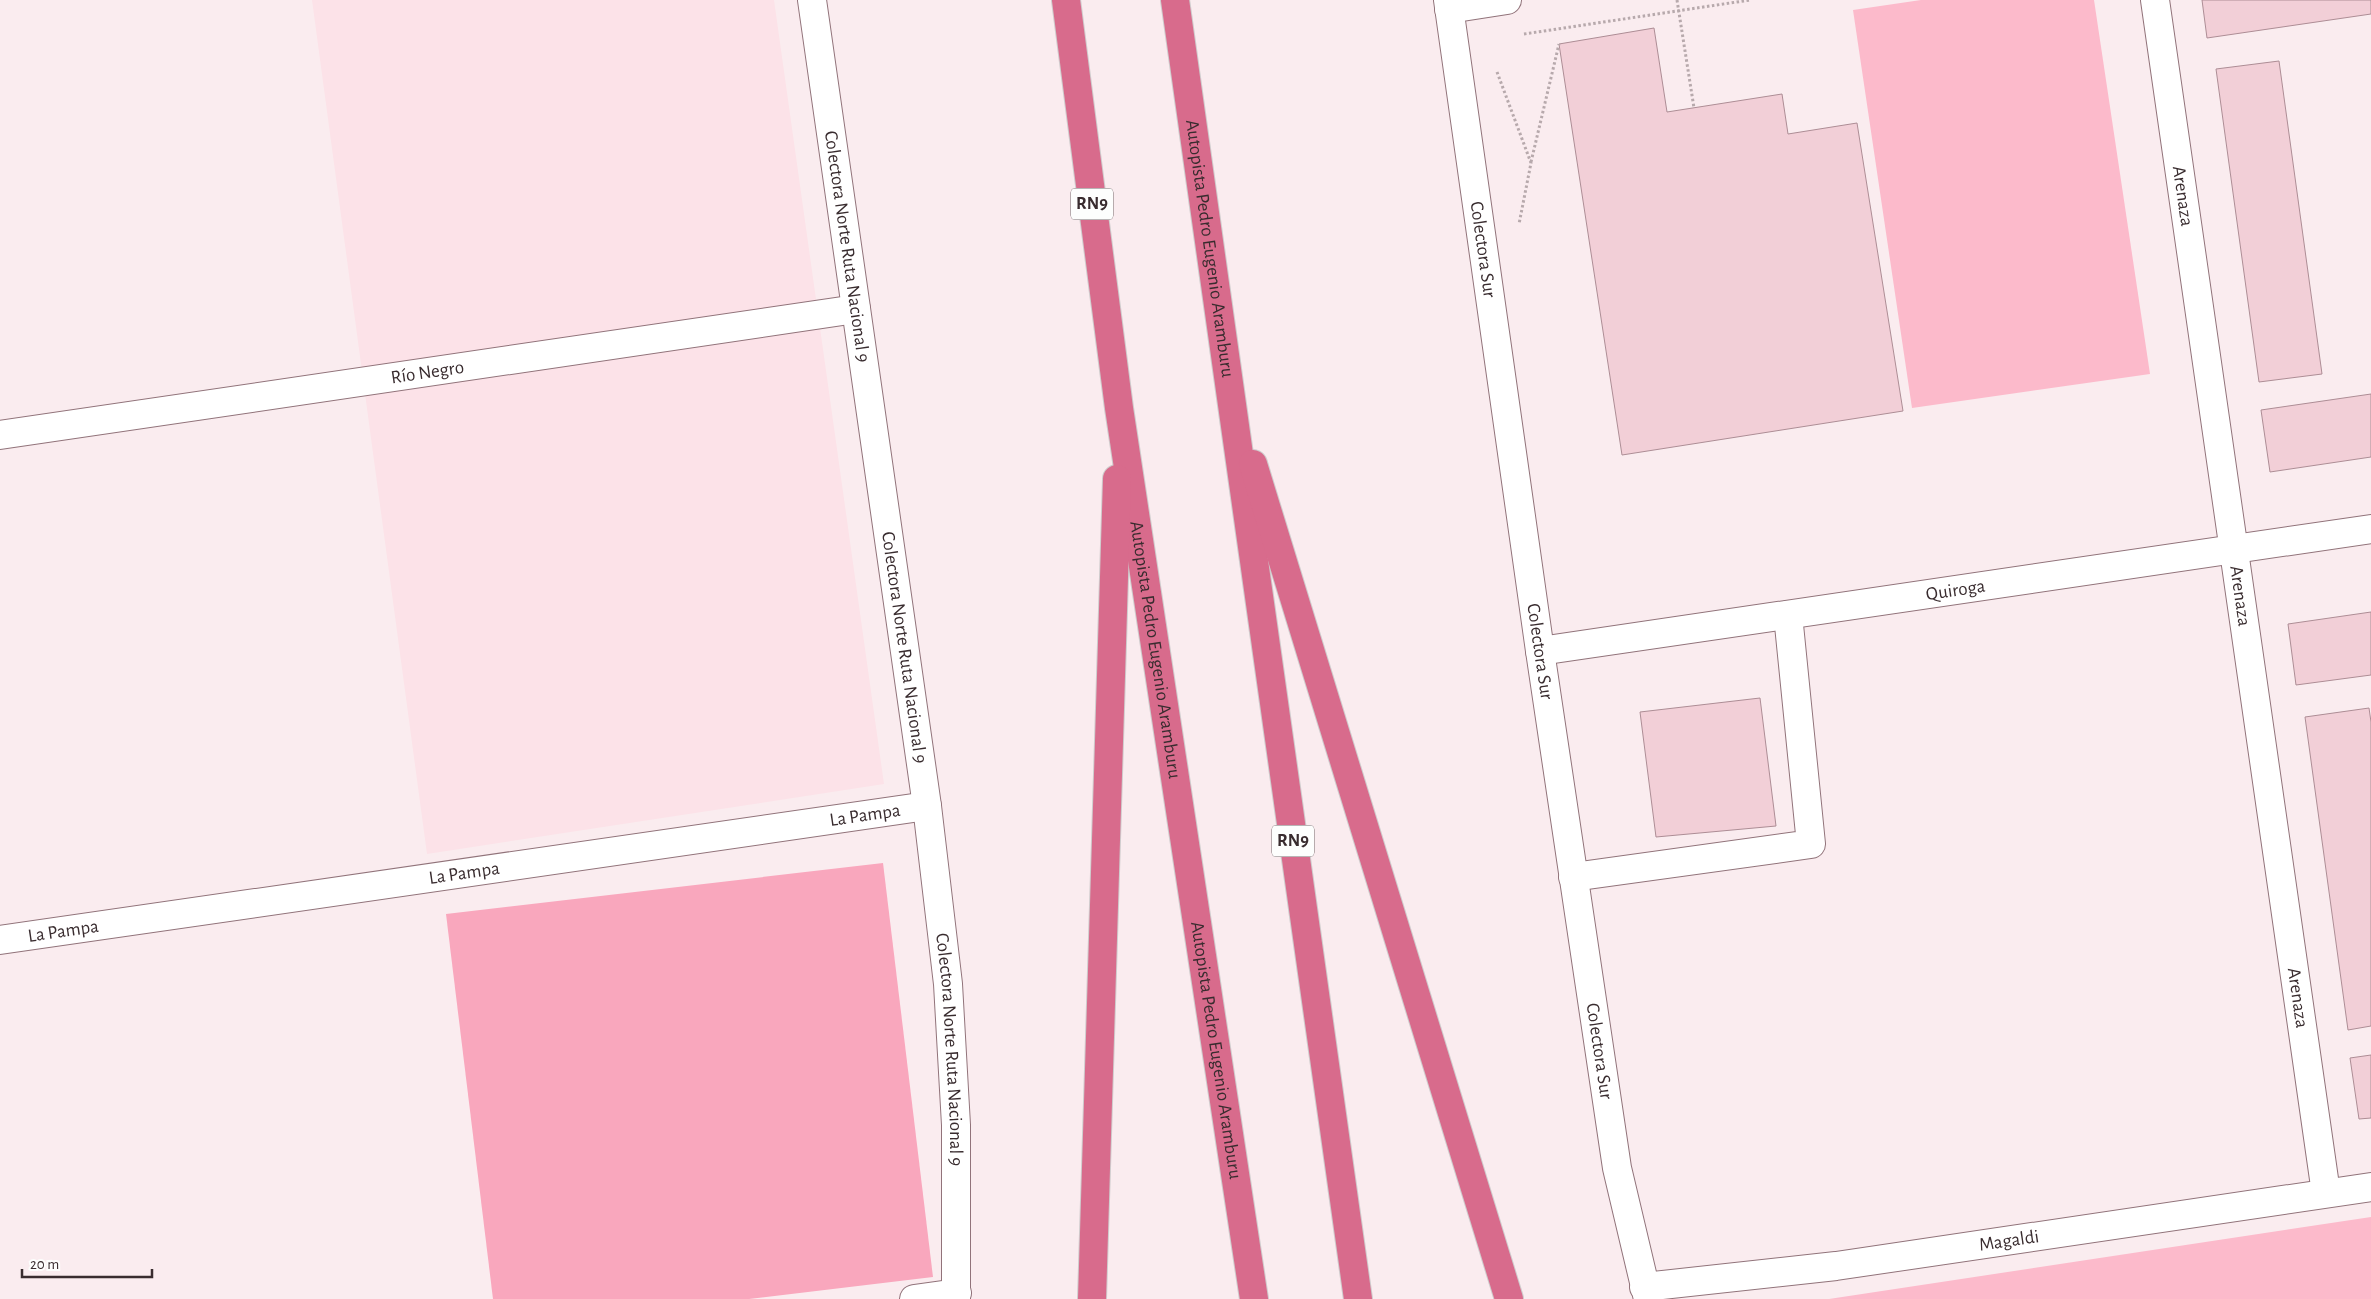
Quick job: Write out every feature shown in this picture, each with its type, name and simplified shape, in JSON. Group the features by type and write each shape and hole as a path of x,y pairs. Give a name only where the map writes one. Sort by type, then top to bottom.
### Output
{"highway":[{"name":"Autopista Pedro Eugenio Aramburu","path":"1066,0 1119,408 1254,1299"},
{"name":"Autopista Pedro Eugenio Aramburu","path":"1175,0 1358,1299"},
{"path":"1228,383 1509,1299"},
{"path":"1092,1299 1119,408"}],"street":[{"name":"Colectora Norte Ruta Nacional 9","path":"812,0 927,806 948,984 956,1116 956,1296"},
{"path":"1448,4 1507,0"},
{"name":"Arenaza","path":"2155,0 2326,1193"},
{"name":"Colectora Sur","path":"1448,4 1540,651 1617,1168 1646,1293"},
{"name":"Río Negro","path":"0,435 856,309"},
{"name":"Quiroga","path":"1540,651 2371,529"},
{"path":"1573,877 1811,844 1788,615"},
{"name":"La Pampa","path":"0,940 927,806"},
{"name":"Magaldi","path":"1646,1293 2371,1187"},
{"path":"914,1299 956,1296"}],"path":[{"path":"1677,0 1694,108"},
{"path":"1514,35 1750,0"},
{"path":"1518,230 1531,163 1559,44"},
{"path":"1495,66 1531,163"}],"shaded area":[{"path":"312,0 774,0 884,784 427,854"},
{"path":"1921,0 2094,0 2150,374 1912,408 1853,10"},
{"path":"883,863 933,1277 749,1299 493,1299 446,914"},
{"path":"2371,1217 2371,1299 1829,1299"}],"building":[{"path":"2202,0 2371,0 2371,14 2207,38"},
{"path":"1654,28 1667,112 1782,94 1788,134 1857,123 1903,411 1622,455 1559,44"},
{"path":"2279,61 2322,374 2259,382 2216,69"},
{"path":"2371,394 2371,457 2270,472 2261,410"},
{"path":"2371,612 2371,675 2296,685 2288,624"},
{"path":"1760,698 1776,826 1656,837 1640,712"},
{"path":"2369,708 2371,722 2371,1026 2348,1030 2305,717"},
{"path":"2371,1055 2371,1118 2359,1119 2350,1058"}]}
